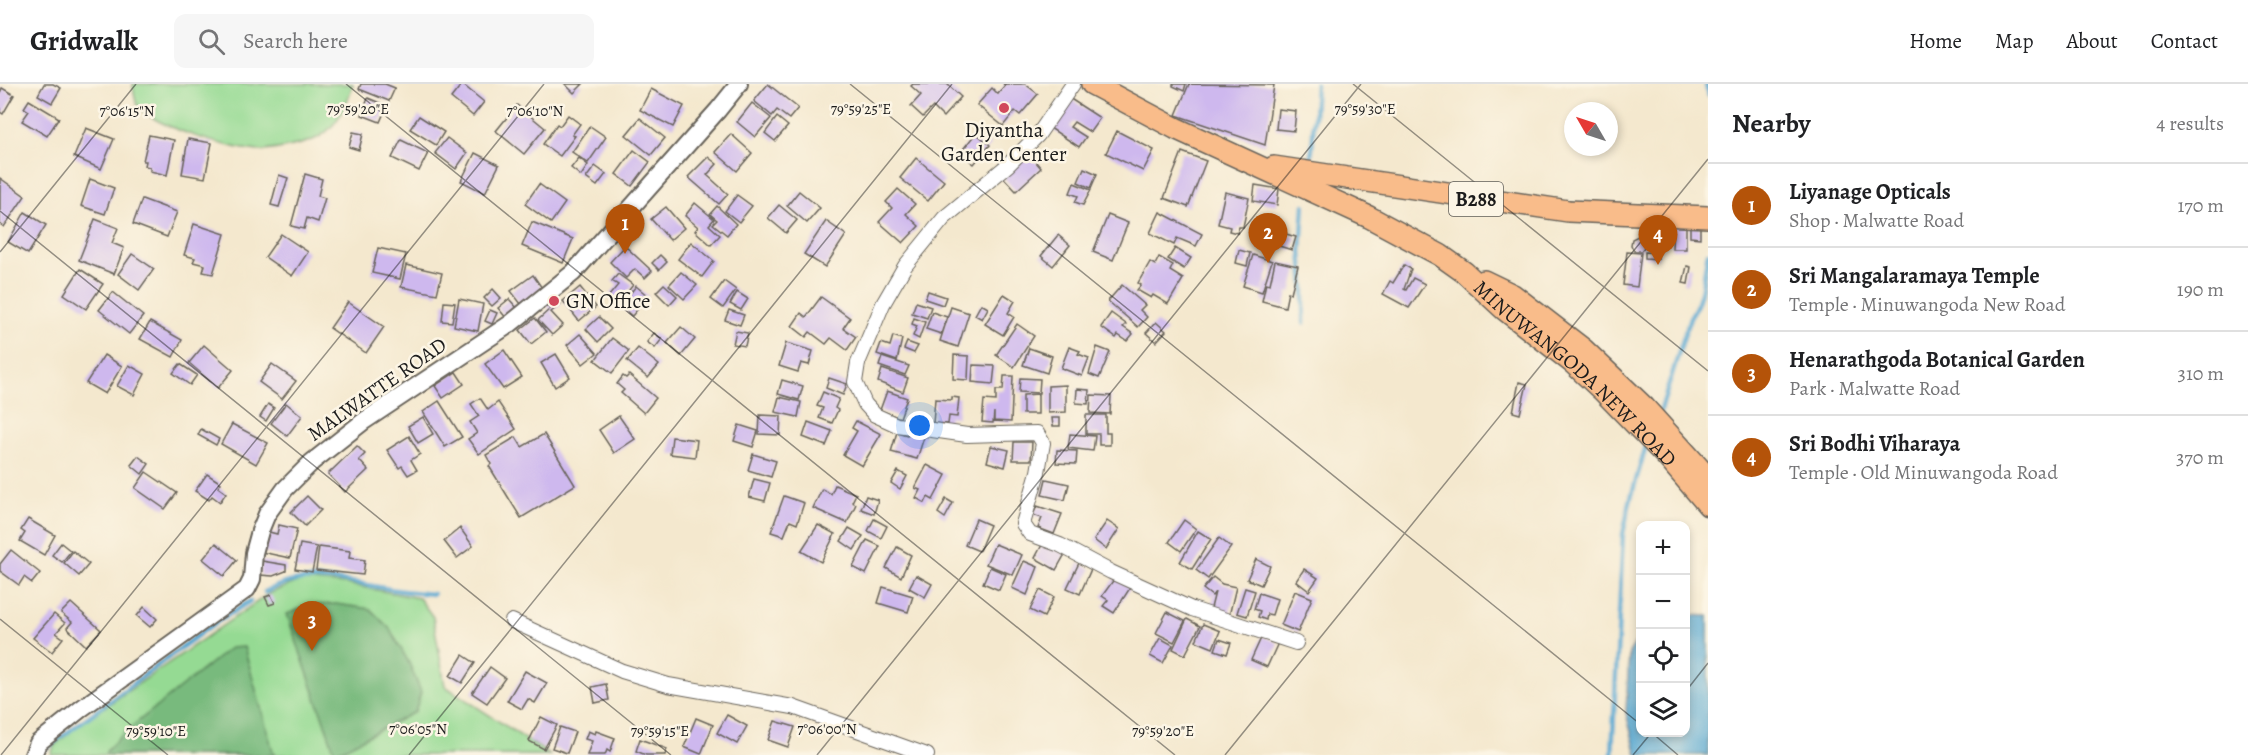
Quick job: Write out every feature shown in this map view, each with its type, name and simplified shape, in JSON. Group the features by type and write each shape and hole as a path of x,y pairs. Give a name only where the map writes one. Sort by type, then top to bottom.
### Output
{"main road":[{"name":"B288","path":"1092,84 1176,129 1256,165 1568,211 1703,217"},
{"name":"MINUWANGODA NEW ROAD","path":"1256,165 1408,236 1509,302 1547,331 1573,363 1638,414 1674,451 1708,478"},
{"name":"MINUWANGODA NEW ROAD","path":"1674,451 1708,505"}],"street":[{"name":"MALWATTE ROAD","path":"33,755 38,743 82,708 247,589 252,579 254,553 260,531 267,514 285,489 312,462 363,421 510,324 573,273 739,84"},
{"path":"1073,84 1038,135 1008,165 944,218 905,266 883,304 858,363 855,382 865,404 875,415 897,425 967,435 1037,434 1043,443 1038,472 1023,524 1030,534 1059,545 1192,609 1296,643"},
{"path":"512,621 622,671 668,685 793,707 927,755"}],"green space":[{"path":"133,84 353,84 341,114 326,132 314,140 262,151 216,142 160,122 138,106"},
{"path":"302,580 346,584 419,598 433,617 445,686 550,755 51,755 54,746 76,727 270,593"},
{"path":"336,604 370,609 390,629 409,663 421,692 415,712 335,753 287,614 310,605"},
{"path":"244,647 274,755 105,755 126,731 230,648"}],"water":[{"path":"1690,615 1708,616 1708,755 1637,755 1626,713 1629,653 1636,641 1636,737 1690,737"}],"building":[{"path":"44,84 53,84 61,88 52,103 38,95"},
{"path":"361,84 385,84 395,88 389,101 359,89"},
{"path":"462,84 484,102 473,116 451,98"},
{"path":"565,84 583,84 574,93"},
{"path":"768,84 798,108 789,119 777,110 772,116 754,101"},
{"path":"913,84 947,84 961,97 943,117 933,107 923,117 911,106 921,95 911,86"},
{"name":"Diyantha Garden Center","path":"1003,84 1025,84 1038,94 1020,115 1015,111 1003,126 977,105 992,88 998,94 1005,85"},
{"path":"1173,84 1186,84 1184,91 1173,86"},
{"path":"1189,84 1274,85 1265,145 1176,115"},
{"path":"2,88 14,95 3,114 0,112"},
{"path":"651,89 684,106 673,127 640,110"},
{"path":"368,98 387,106 380,122 362,115"},
{"path":"1069,98 1100,118 1090,132 1074,122 1070,127 1086,137 1079,147 1050,128"},
{"path":"29,100 59,118 47,136 22,121 29,111 24,108"},
{"path":"752,103 771,118 755,137 737,122"},
{"path":"517,105 545,128 524,154 496,131"},
{"path":"1278,109 1296,111 1294,131 1276,129"},
{"path":"568,115 580,124 572,135 575,136 560,156 543,144 557,124 560,126"},
{"path":"419,116 444,132 436,145 410,129"},
{"path":"777,117 788,126 775,141 765,133"},
{"path":"640,118 665,138 651,155 626,135"},
{"path":"590,126 606,137 588,163 572,152"},
{"path":"86,128 114,139 101,169 74,157"},
{"path":"1117,131 1154,150 1143,171 1106,153"},
{"path":"353,132 363,134 359,150 349,147"},
{"path":"976,133 990,145 974,164 960,153"},
{"path":"731,134 752,153 737,171 715,152"},
{"path":"149,135 174,140 167,175 150,171 150,167 145,166 146,161 143,161"},
{"path":"447,138 467,153 456,169 435,153"},
{"path":"188,139 212,143 205,178 182,174"},
{"path":"401,140 428,153 419,171 392,158"},
{"path":"634,150 650,162 632,186 616,174"},
{"path":"1182,152 1206,161 1188,207 1164,198"},
{"path":"475,153 499,165 485,193 461,181"},
{"path":"1029,154 1041,168 1016,191 1003,177"},
{"path":"708,157 717,164 707,175 728,194 719,204 688,177"},
{"path":"579,158 588,165 581,176 571,168"},
{"path":"916,158 944,181 928,201 900,178"},
{"path":"595,166 606,174 597,186 586,178"},
{"path":"1084,168 1097,174 1091,188 1078,182"},
{"path":"305,174 322,179 318,196 325,198 318,222 307,218 304,229 291,226"},
{"path":"279,175 288,178 279,207 271,205"},
{"path":"0,178 25,196 4,227 0,224"},
{"path":"90,179 114,188 105,214 81,206"},
{"path":"1074,183 1091,190 1083,205 1075,202 1078,196 1070,193"},
{"path":"539,184 565,203 551,223 525,204"},
{"path":"1255,185 1279,189 1277,205 1253,201"},
{"path":"898,189 915,204 906,214 919,226 903,243 879,222 892,208 886,202"},
{"path":"799,191 820,208 807,223 787,206"},
{"path":"1225,192 1249,198 1243,227 1239,227 1237,233 1229,231 1230,227 1218,224"},
{"path":"737,195 752,206 739,222 725,211"},
{"path":"142,199 177,212 167,237 133,224"},
{"path":"695,203 714,219 709,225 720,235 711,245 695,231 698,227 685,216"},
{"path":"779,205 797,220 786,233 768,218"},
{"path":"717,206 736,224 727,235 713,224 717,220 710,214"},
{"path":"666,207 684,228 670,240 651,219"},
{"path":"25,212 46,225 28,254 8,242"},
{"path":"1160,212 1202,234 1196,246 1177,238 1174,245 1150,233"},
{"path":"1108,215 1128,223 1113,260 1093,252"},
{"path":"95,219 118,228 112,243 124,248 114,274 79,260"},
{"path":"826,221 846,235 825,267 804,254"},
{"path":"532,222 573,239 563,263 522,246"},
{"path":"194,224 225,234 213,274 203,272 205,265 193,262 195,258 184,255"},
{"path":"1673,224 1686,224 1686,249 1672,249"},
{"path":"1690,226 1700,227 1700,238 1690,237"},
{"path":"1283,233 1296,237 1292,250 1279,246"},
{"path":"281,234 308,252 292,276 265,257"},
{"path":"1058,235 1070,245 1053,266 1041,256"},
{"path":"1638,236 1644,240 1645,246 1641,251 1634,251 1631,245 1632,239"},
{"path":"691,242 714,261 702,277 678,259"},
{"path":"625,246 652,271 645,278 635,269 626,278 610,262"},
{"path":"378,248 406,254 400,279 372,273"},
{"path":"1175,248 1191,258 1184,269 1168,259"},
{"path":"1239,250 1250,253 1247,266 1236,263"},
{"path":"1627,252 1641,253 1637,287 1623,285"},
{"path":"1645,252 1658,253 1658,259 1645,258"},
{"path":"132,254 154,269 139,290 118,274"},
{"path":"660,255 667,262 659,270 652,263"},
{"path":"1253,255 1272,261 1262,292 1243,286"},
{"path":"1159,257 1173,265 1170,271 1183,279 1168,304 1153,295 1151,298 1137,290 1141,285 1138,283 1150,262 1155,265"},
{"path":"1275,261 1298,266 1285,307 1262,301 1266,283 1270,284"},
{"path":"406,265 442,273 437,294 401,287"},
{"path":"1404,265 1411,269 1404,289 1406,290 1413,278 1425,284 1409,308 1383,294 1390,281 1393,283"},
{"path":"1687,266 1691,267 1688,284 1683,283"},
{"path":"80,269 103,284 86,309 64,294"},
{"path":"681,272 697,285 684,299 669,285"},
{"path":"618,274 633,285 618,304 608,297 618,285 612,281"},
{"path":"533,275 542,288 521,304 511,291"},
{"path":"724,281 736,290 723,308 711,299"},
{"path":"664,284 677,296 669,305 656,292"},
{"path":"1122,285 1145,305 1140,310 1147,317 1138,327 1108,301"},
{"path":"636,286 648,296 632,316 620,306"},
{"path":"580,287 596,307 579,321 563,301"},
{"path":"493,289 501,298 492,306 484,298"},
{"path":"928,291 946,297 943,305 925,299"},
{"path":"113,292 143,316 129,334 99,310"},
{"path":"737,292 748,299 741,310 730,304"},
{"path":"1004,294 1015,301 1008,313 1014,317 1003,335 985,324"},
{"path":"555,297 561,304 551,312 563,325 552,335 538,320 550,309 546,304"},
{"path":"821,297 850,318 843,328 856,337 847,350 831,338 826,344 810,332 806,337 792,326 801,313 806,317"},
{"path":"459,299 483,304 478,331 454,326"},
{"path":"509,299 518,309 507,319 498,308"},
{"path":"348,302 384,327 366,353 330,328"},
{"path":"444,302 455,303 452,322 442,321"},
{"path":"916,302 931,307 927,318 912,313"},
{"path":"981,304 988,308 982,319 975,315"},
{"path":"951,307 969,313 958,347 940,341"},
{"path":"490,310 497,313 492,324 485,321"},
{"path":"729,310 744,315 740,325 725,320"},
{"path":"932,312 947,317 941,334 926,329"},
{"path":"1111,313 1126,324 1123,327 1133,334 1127,341 1118,335 1116,338 1101,327"},
{"path":"599,317 611,329 598,342 586,329"},
{"path":"535,318 546,332 531,344 520,330"},
{"path":"914,318 925,322 919,339 913,336 917,326 912,324"},
{"path":"150,322 182,340 173,357 140,339"},
{"path":"1156,322 1166,331 1156,342 1146,333"},
{"path":"1017,324 1034,336 1014,367 996,355"},
{"path":"681,327 695,339 681,356 667,343"},
{"path":"736,331 748,333 745,346 733,344"},
{"path":"654,333 662,339 655,348 647,342"},
{"path":"580,334 597,353 583,364 567,345"},
{"path":"893,336 902,339 897,361 877,354 881,343 890,346"},
{"path":"612,338 629,351 612,373 595,360"},
{"path":"907,342 918,346 914,353 904,349"},
{"path":"786,343 813,351 809,365 801,363 798,372 779,366"},
{"path":"204,345 233,370 218,388 189,363"},
{"path":"1069,347 1089,358 1082,376 1061,368"},
{"path":"1097,347 1110,352 1099,378 1089,374"},
{"path":"638,348 659,365 648,378 627,361"},
{"path":"1029,348 1052,356 1047,373 1023,365"},
{"path":"504,350 522,377 503,389 485,364"},
{"path":"556,354 570,377 555,387 541,363"},
{"path":"104,355 122,366 105,394 86,383"},
{"path":"954,355 969,356 968,380 953,379"},
{"path":"882,357 909,366 905,375 879,366"},
{"path":"180,364 197,375 190,385 173,373"},
{"path":"272,364 296,381 282,399 259,382"},
{"path":"129,365 145,374 134,395 117,386"},
{"path":"973,365 995,366 993,384 972,382"},
{"path":"882,369 908,378 903,392 878,382"},
{"path":"456,372 464,384 443,398 435,386"},
{"path":"629,375 656,398 644,413 621,393 624,390 617,384 623,376 626,378"},
{"path":"1004,376 1013,376 1011,422 994,421 994,412 993,423 982,422 984,400 996,401 996,390 1003,390"},
{"path":"829,378 847,384 843,395 826,388"},
{"path":"1020,378 1040,379 1039,393 1019,392"},
{"path":"782,380 803,386 799,400 778,394"},
{"path":"1519,382 1527,384 1520,414 1513,412"},
{"path":"1066,385 1066,412 1048,413 1048,386"},
{"path":"1077,389 1089,390 1088,404 1076,403"},
{"path":"887,391 907,398 900,418 880,410"},
{"path":"823,392 839,399 835,408 838,410 832,423 819,418 823,408 817,406"},
{"path":"1038,394 1038,414 1023,414 1023,395"},
{"path":"1091,395 1111,396 1110,414 1090,413"},
{"path":"779,397 801,402 798,417 775,412"},
{"path":"952,397 959,398 957,417 949,416 948,424 933,423 935,399 952,400"},
{"path":"480,398 488,410 498,402 516,429 479,454 468,439 477,433 470,422 479,416 471,404"},
{"path":"439,401 462,437 445,447 423,412"},
{"path":"286,403 302,416 287,436 271,423"},
{"path":"268,404 274,408 266,421 260,417"},
{"path":"760,415 781,416 780,435 759,434"},
{"path":"1086,415 1106,415 1106,433 1110,433 1110,445 1099,445 1099,434 1086,434"},
{"path":"619,416 635,439 614,453 599,430"},
{"path":"423,417 433,434 418,443 408,426"},
{"path":"1052,418 1060,418 1060,426 1053,426"},
{"path":"856,421 881,434 862,466 843,455 857,431 852,428"},
{"path":"808,422 832,431 826,446 803,437"},
{"path":"232,424 268,443 256,464 221,444"},
{"path":"739,425 758,431 753,447 734,441"},
{"path":"201,429 219,439 216,445 198,435"},
{"path":"909,429 925,434 917,459 891,452 897,432 907,435"},
{"path":"544,434 575,485 521,518 489,466 491,464 486,455 516,437 522,447"},
{"path":"1070,434 1095,436 1093,451 1068,448"},
{"path":"409,436 420,454 411,460 417,470 408,475 402,466 399,468 387,450"},
{"path":"672,437 697,440 695,457 670,454"},
{"path":"1014,442 1032,442 1031,460 1013,460"},
{"path":"357,446 365,454 359,460 368,470 345,492 328,474"},
{"path":"991,446 1009,450 1005,467 987,462"},
{"path":"1057,450 1077,451 1076,464 1056,463"},
{"path":"753,454 776,461 771,477 748,470"},
{"path":"138,456 149,464 142,474 131,465"},
{"path":"927,465 946,475 933,500 928,497 925,503 916,498 920,490 915,488"},
{"path":"898,471 907,476 900,489 891,483"},
{"path":"146,472 177,493 165,509 135,488"},
{"path":"207,474 221,483 218,487 226,493 220,502 212,496 209,500 195,491"},
{"path":"754,479 770,483 765,501 749,497"},
{"path":"1046,479 1069,484 1065,500 1042,495"},
{"path":"835,485 856,494 852,502 856,504 847,523 813,508 822,489 831,494"},
{"path":"307,496 321,510 305,526 291,512"},
{"path":"784,496 804,503 797,524 790,521 784,536 771,532"},
{"path":"866,496 878,500 874,514 861,509"},
{"path":"946,499 953,503 945,518 938,513"},
{"path":"1037,506 1062,514 1054,534 1038,528 1042,518 1033,515"},
{"path":"28,519 55,535 44,555 20,541 25,533 21,530"},
{"path":"874,519 887,526 881,538 868,531"},
{"path":"976,519 990,525 979,551 965,545"},
{"path":"1184,520 1196,529 1181,551 1169,542"},
{"path":"1107,521 1119,529 1106,549 1094,540"},
{"path":"279,525 297,529 290,558 261,552 265,531 277,534"},
{"path":"818,525 835,534 821,562 801,551"},
{"path":"460,528 473,546 457,558 444,541"},
{"path":"849,528 863,536 854,550 841,541"},
{"path":"1198,531 1211,539 1192,569 1180,562"},
{"path":"1219,538 1231,547 1208,579 1196,570"},
{"path":"867,540 880,546 866,574 853,567"},
{"path":"61,543 71,551 62,562 52,555"},
{"path":"216,543 237,560 224,576 203,559"},
{"path":"1043,543 1065,554 1056,570 1035,558"},
{"path":"300,544 317,547 312,572 295,569"},
{"path":"995,544 1022,555 1013,575 986,564"},
{"path":"319,547 350,551 349,558 365,560 363,575 316,570"},
{"path":"897,547 911,555 901,577 886,568"},
{"path":"11,550 40,573 32,583 24,577 19,585 0,571 0,564"},
{"path":"73,551 89,564 79,576 64,563"},
{"path":"1256,559 1270,566 1261,585 1247,579"},
{"path":"262,561 286,565 286,571 273,576 260,575"},
{"path":"1024,561 1038,567 1027,595 1012,588"},
{"path":"1079,563 1091,569 1080,594 1067,588"},
{"path":"990,567 1006,574 999,590 983,583"},
{"path":"1304,569 1318,578 1309,591 1296,581"},
{"path":"916,575 932,584 925,597 909,588"},
{"path":"1213,577 1222,584 1236,587 1229,616 1210,612 1215,592 1212,596 1203,589"},
{"path":"1115,578 1130,588 1114,613 1103,606 1108,600 1102,596"},
{"path":"883,587 913,596 908,612 878,603"},
{"path":"1245,588 1255,591 1247,616 1237,613"},
{"path":"1040,590 1054,597 1044,617 1030,610"},
{"path":"1295,591 1312,598 1298,632 1281,625"},
{"path":"1259,593 1277,599 1272,615 1267,614 1266,620 1258,617 1260,611 1254,609"},
{"path":"271,595 275,603 269,605 265,597"},
{"path":"71,603 101,630 86,646 67,628 72,622 61,613"},
{"path":"144,607 157,619 150,627 137,616"},
{"path":"1167,612 1185,621 1174,642 1156,633"},
{"path":"54,614 65,623 56,633 63,638 52,652 33,638"},
{"path":"1187,619 1200,626 1185,655 1173,649"},
{"path":"1203,624 1220,631 1213,648 1196,641"},
{"path":"1262,636 1278,643 1267,667 1251,660"},
{"path":"1160,638 1173,645 1163,663 1150,656"},
{"path":"1219,639 1231,643 1227,654 1215,650"},
{"path":"463,655 475,663 462,683 450,676"},
{"path":"490,667 505,678 487,703 472,693"},
{"path":"525,671 547,683 535,703 528,699 522,709 507,701"},
{"path":"606,684 609,700 595,703 592,687"},
{"path":"727,715 747,726 737,744 717,733"},
{"path":"541,717 557,725 544,749 529,741"},
{"path":"696,718 713,725 701,754 684,747"},
{"path":"775,721 795,727 788,747 768,740"},
{"path":"560,727 575,732 567,753 552,748"},
{"path":"588,731 595,734 596,731 615,738 610,752 607,750 605,755 587,755 592,741 585,739"},
{"path":"640,739 667,749 665,755 646,755 636,751"}],"waterway":[{"path":"1309,163 1312,150 1316,84"},
{"path":"1706,84 1708,95"},
{"path":"1304,205 1301,251 1304,323"},
{"path":"1659,416 1690,317 1701,294 1708,253"},
{"path":"1612,755 1623,534 1646,446"},
{"path":"265,592 296,581 329,579 433,594"},
{"path":"41,752 209,627 250,601"}],"place":[{"name":"Diyantha Garden Center","path":"1004,108"},
{"name":"Liyanage Opticals","path":"625,254"},
{"name":"Sri Mangalaramaya Temple","path":"1268,263"},
{"name":"Sri Bodhi Viharaya","path":"1658,265"},
{"name":"GN Office","path":"554,301"},
{"name":"Henarathgoda Botanical Garden","path":"312,651"}]}
